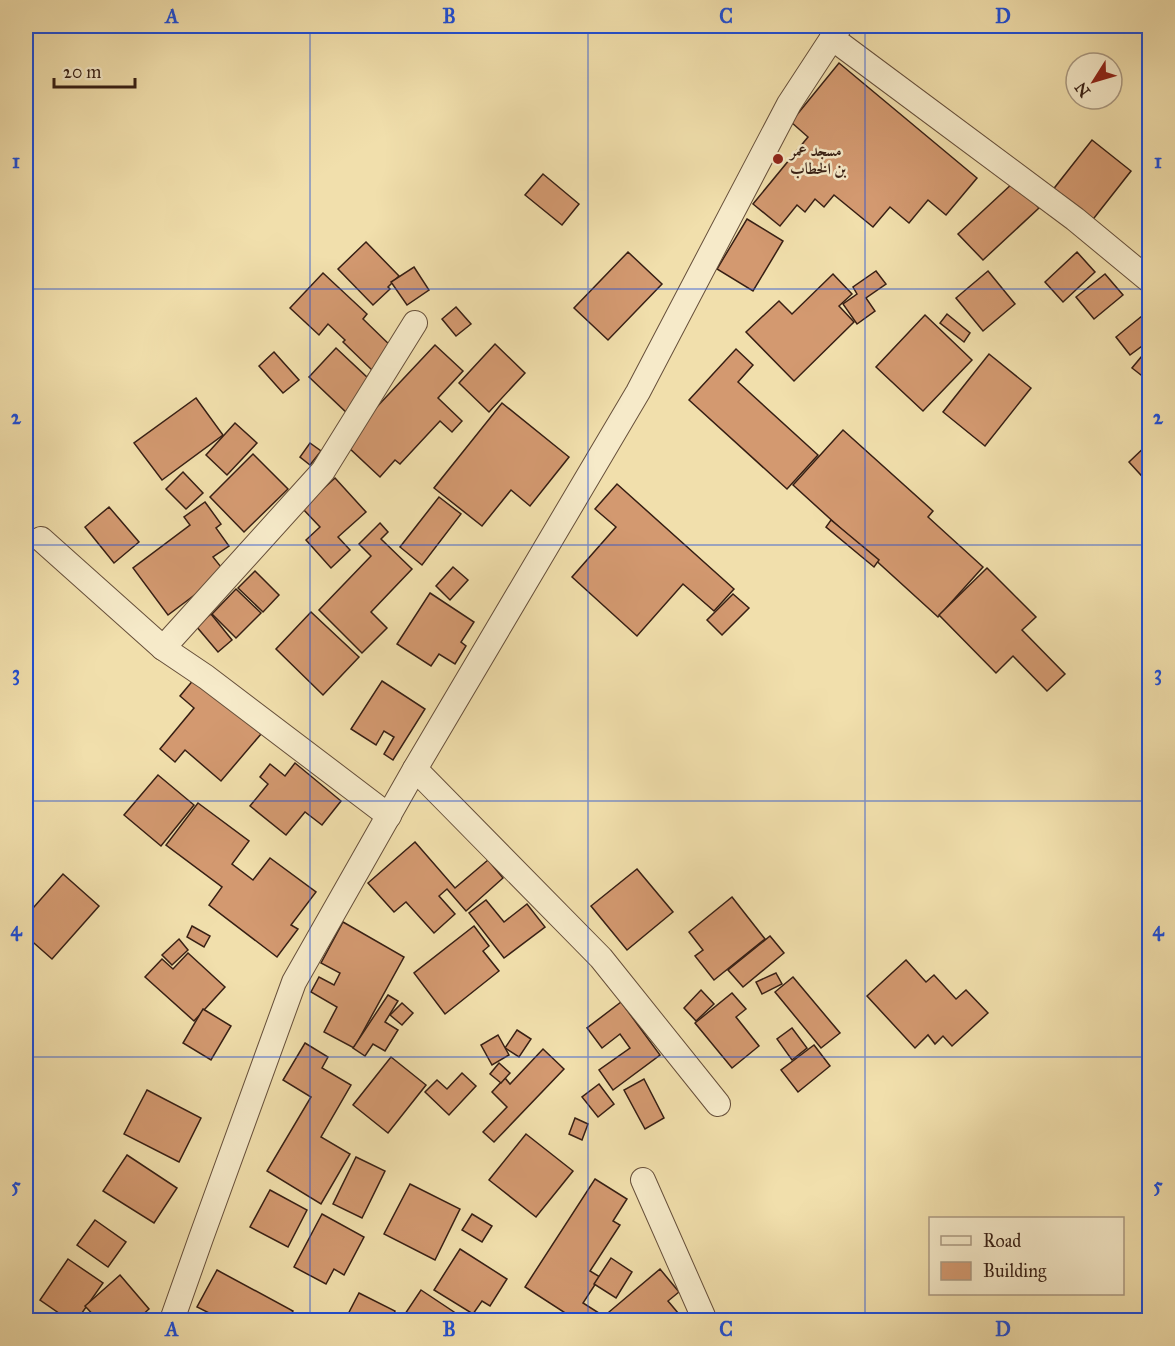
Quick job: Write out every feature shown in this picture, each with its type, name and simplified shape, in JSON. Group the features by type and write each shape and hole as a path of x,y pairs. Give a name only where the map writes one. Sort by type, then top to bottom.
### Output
{"street":[{"path":"172,1320 294,982 415,769 638,392 789,104 836,32 1076,219 1149,281"},
{"path":"163,648 323,471 415,323"},
{"path":"41,539 163,648 206,677 389,816"},
{"path":"415,769 601,958 718,1104"},
{"path":"643,1180 703,1316 701,1320"}],"building":[{"path":"839,63 977,178 946,215 928,200 909,223 890,207 873,227 834,195 824,207 815,199 805,212 797,205 780,226 753,204 808,137 791,122"},
{"path":"1092,140 1131,171 1087,227 1048,196"},
{"path":"543,174 579,204 562,225 525,195"},
{"path":"1014,182 1039,208 983,260 958,234"},
{"path":"747,219 783,241 753,291 717,269"},
{"path":"366,242 399,276 388,287 390,289 373,305 338,269"},
{"path":"628,252 662,284 608,340 574,308"},
{"path":"1077,252 1095,272 1063,302 1045,282"},
{"path":"414,267 429,290 407,305 391,282"},
{"path":"876,271 886,284 866,298 875,311 857,324 843,304 857,294 853,287"},
{"path":"988,271 1015,304 983,331 956,298"},
{"path":"323,273 367,314 363,319 394,349 347,413 309,377 336,348 367,377 372,370 328,324 319,335 290,308"},
{"path":"833,274 852,294 839,306 854,322 794,381 746,332 779,301 792,314"},
{"path":"1105,274 1123,295 1094,319 1076,297"},
{"path":"456,307 471,324 456,336 442,319"},
{"path":"947,314 970,333 964,342 940,323"},
{"path":"925,315 972,360 923,411 876,367"},
{"path":"1142,316 1150,325 1150,340 1130,355 1116,337"},
{"path":"495,344 525,373 489,412 459,383"},
{"path":"435,345 463,371 438,398 462,421 452,432 440,421 400,464 395,460 380,477 347,446 357,428"},
{"path":"736,349 753,365 738,382 818,455 787,489 689,400"},
{"path":"1147,350 1150,352 1150,382 1132,368"},
{"path":"274,352 299,380 283,393 259,366"},
{"path":"989,354 1031,388 985,446 943,412"},
{"path":"196,398 223,435 162,480 134,443"},
{"path":"502,403 569,457 530,506 511,490 482,526 434,488"},
{"path":"235,423 257,443 227,475 206,455"},
{"path":"843,430 933,511 928,517 983,567 938,617 793,485"},
{"path":"1150,442 1150,485 1129,462"},
{"path":"310,443 321,451 310,465 300,457"},
{"path":"253,454 288,489 244,532 210,497"},
{"path":"183,472 203,493 186,509 166,489"},
{"path":"335,478 366,512 338,537 350,550 331,568 306,540 320,527 302,508"},
{"path":"617,484 734,589 714,611 683,584 637,636 572,577 616,527 595,509"},
{"path":"439,497 461,514 422,565 400,547"},
{"path":"205,502 221,524 216,528 229,546 213,557 225,572 168,615 133,568 190,525 184,517"},
{"path":"109,507 139,542 114,563 85,527"},
{"path":"831,520 879,560 874,567 826,527"},
{"path":"380,523 388,532 381,539 412,569 371,612 387,628 362,653 319,610 371,556 359,544"},
{"path":"453,567 468,580 450,600 436,586"},
{"path":"987,568 1036,617 1022,630 1065,674 1047,691 1013,656 996,673 939,615"},
{"path":"255,571 279,595 263,612 238,588"},
{"path":"236,589 261,613 236,638 212,614"},
{"path":"430,593 474,622 461,642 466,646 455,664 439,654 431,666 397,644"},
{"path":"733,594 749,608 722,635 707,620"},
{"path":"311,612 359,657 323,695 276,649"},
{"path":"211,614 232,640 218,652 196,626"},
{"path":"195,678 261,734 221,781 185,750 175,762 160,749 194,708 180,696"},
{"path":"382,681 425,709 393,760 384,754 394,737 384,731 376,745 351,729"},
{"path":"295,763 341,801 322,825 305,812 286,835 250,806 268,784 260,777 270,764 285,776"},
{"path":"158,775 194,805 161,846 124,815"},
{"path":"198,803 249,841 232,864 253,880 270,858 316,892 291,925 298,929 277,957 209,905 222,887 166,845"},
{"path":"415,842 455,888 488,860 503,878 466,911 447,889 439,896 455,914 434,933 406,902 394,912 368,883"},
{"path":"637,869 673,912 627,950 591,906"},
{"path":"63,874 99,906 52,959 26,936 26,916"},
{"path":"732,897 765,939 714,980 695,956 703,950 689,932"},
{"path":"486,900 504,922 527,904 545,927 504,958 469,913"},
{"path":"343,922 404,957 354,1048 324,1032 337,1007 311,992 319,977 334,985 340,973 321,963"},
{"path":"192,926 210,936 204,947 187,937"},
{"path":"474,926 489,946 483,951 499,971 445,1014 414,973"},
{"path":"770,936 784,953 743,987 728,970"},
{"path":"179,939 188,950 172,965 162,955"},
{"path":"188,953 225,987 194,1021 145,977 162,959 173,969"},
{"path":"906,960 926,982 934,975 956,999 966,990 988,1013 952,1046 943,1036 935,1044 928,1035 915,1048 867,996"},
{"path":"776,973 782,984 762,994 756,982"},
{"path":"793,977 840,1033 821,1048 775,992"},
{"path":"701,990 714,1004 696,1021 684,1008"},
{"path":"732,993 746,1009 736,1017 759,1046 732,1068 695,1023"},
{"path":"388,995 398,1001 385,1022 398,1030 385,1051 373,1044 365,1056 353,1048"},
{"path":"621,1002 660,1055 613,1090 599,1070 630,1048 620,1034 602,1048 587,1028"},
{"path":"402,1003 413,1013 402,1025 390,1015"},
{"path":"203,1009 231,1026 211,1060 183,1043"},
{"path":"792,1028 807,1048 792,1060 777,1039"},
{"path":"517,1030 531,1039 519,1057 505,1048"},
{"path":"498,1035 509,1055 492,1065 481,1045"},
{"path":"305,1043 328,1057 322,1068 351,1085 321,1137 350,1154 321,1204 267,1171 311,1097 283,1080"},
{"path":"814,1045 830,1066 798,1092 781,1070"},
{"path":"543,1049 564,1069 494,1142 483,1132 507,1107 492,1092 505,1078 510,1084"},
{"path":"391,1057 426,1085 388,1133 353,1105"},
{"path":"499,1063 510,1073 501,1083 490,1074"},
{"path":"462,1073 476,1086 449,1115 425,1092 437,1080 447,1089"},
{"path":"644,1079 664,1118 645,1129 624,1090"},
{"path":"599,1084 614,1104 598,1117 582,1097"},
{"path":"147,1090 201,1118 179,1162 124,1134"},
{"path":"575,1118 588,1124 582,1140 569,1134"},
{"path":"526,1134 573,1171 536,1217 489,1180"},
{"path":"127,1155 177,1188 154,1223 103,1191"},
{"path":"356,1157 385,1171 362,1218 333,1204"},
{"path":"595,1179 627,1199 613,1221 620,1225 590,1271 600,1277 583,1303 602,1315 598,1320 576,1320 525,1287"},
{"path":"410,1184 460,1209 435,1260 384,1234"},
{"path":"270,1190 307,1210 288,1247 250,1227"},
{"path":"322,1214 364,1237 344,1275 334,1269 326,1284 294,1267"},
{"path":"472,1214 492,1226 482,1242 462,1230"},
{"path":"95,1220 126,1242 108,1267 77,1245"},
{"path":"460,1249 507,1279 490,1306 482,1301 473,1314 434,1290"},
{"path":"611,1258 632,1272 616,1298 594,1284"},
{"path":"68,1259 103,1283 77,1320 69,1320 40,1300"},
{"path":"660,1269 679,1292 668,1301 684,1320 616,1320 609,1312"},
{"path":"217,1270 293,1311 287,1320 223,1320 197,1307"},
{"path":"120,1275 149,1309 139,1318 141,1320 98,1320 85,1306"},
{"path":"421,1290 466,1320 401,1320"},
{"path":"359,1293 395,1311 391,1320 345,1320"}],"place":[{"name":"مسجد عمر بن الخطاب","path":"778,159"}]}
